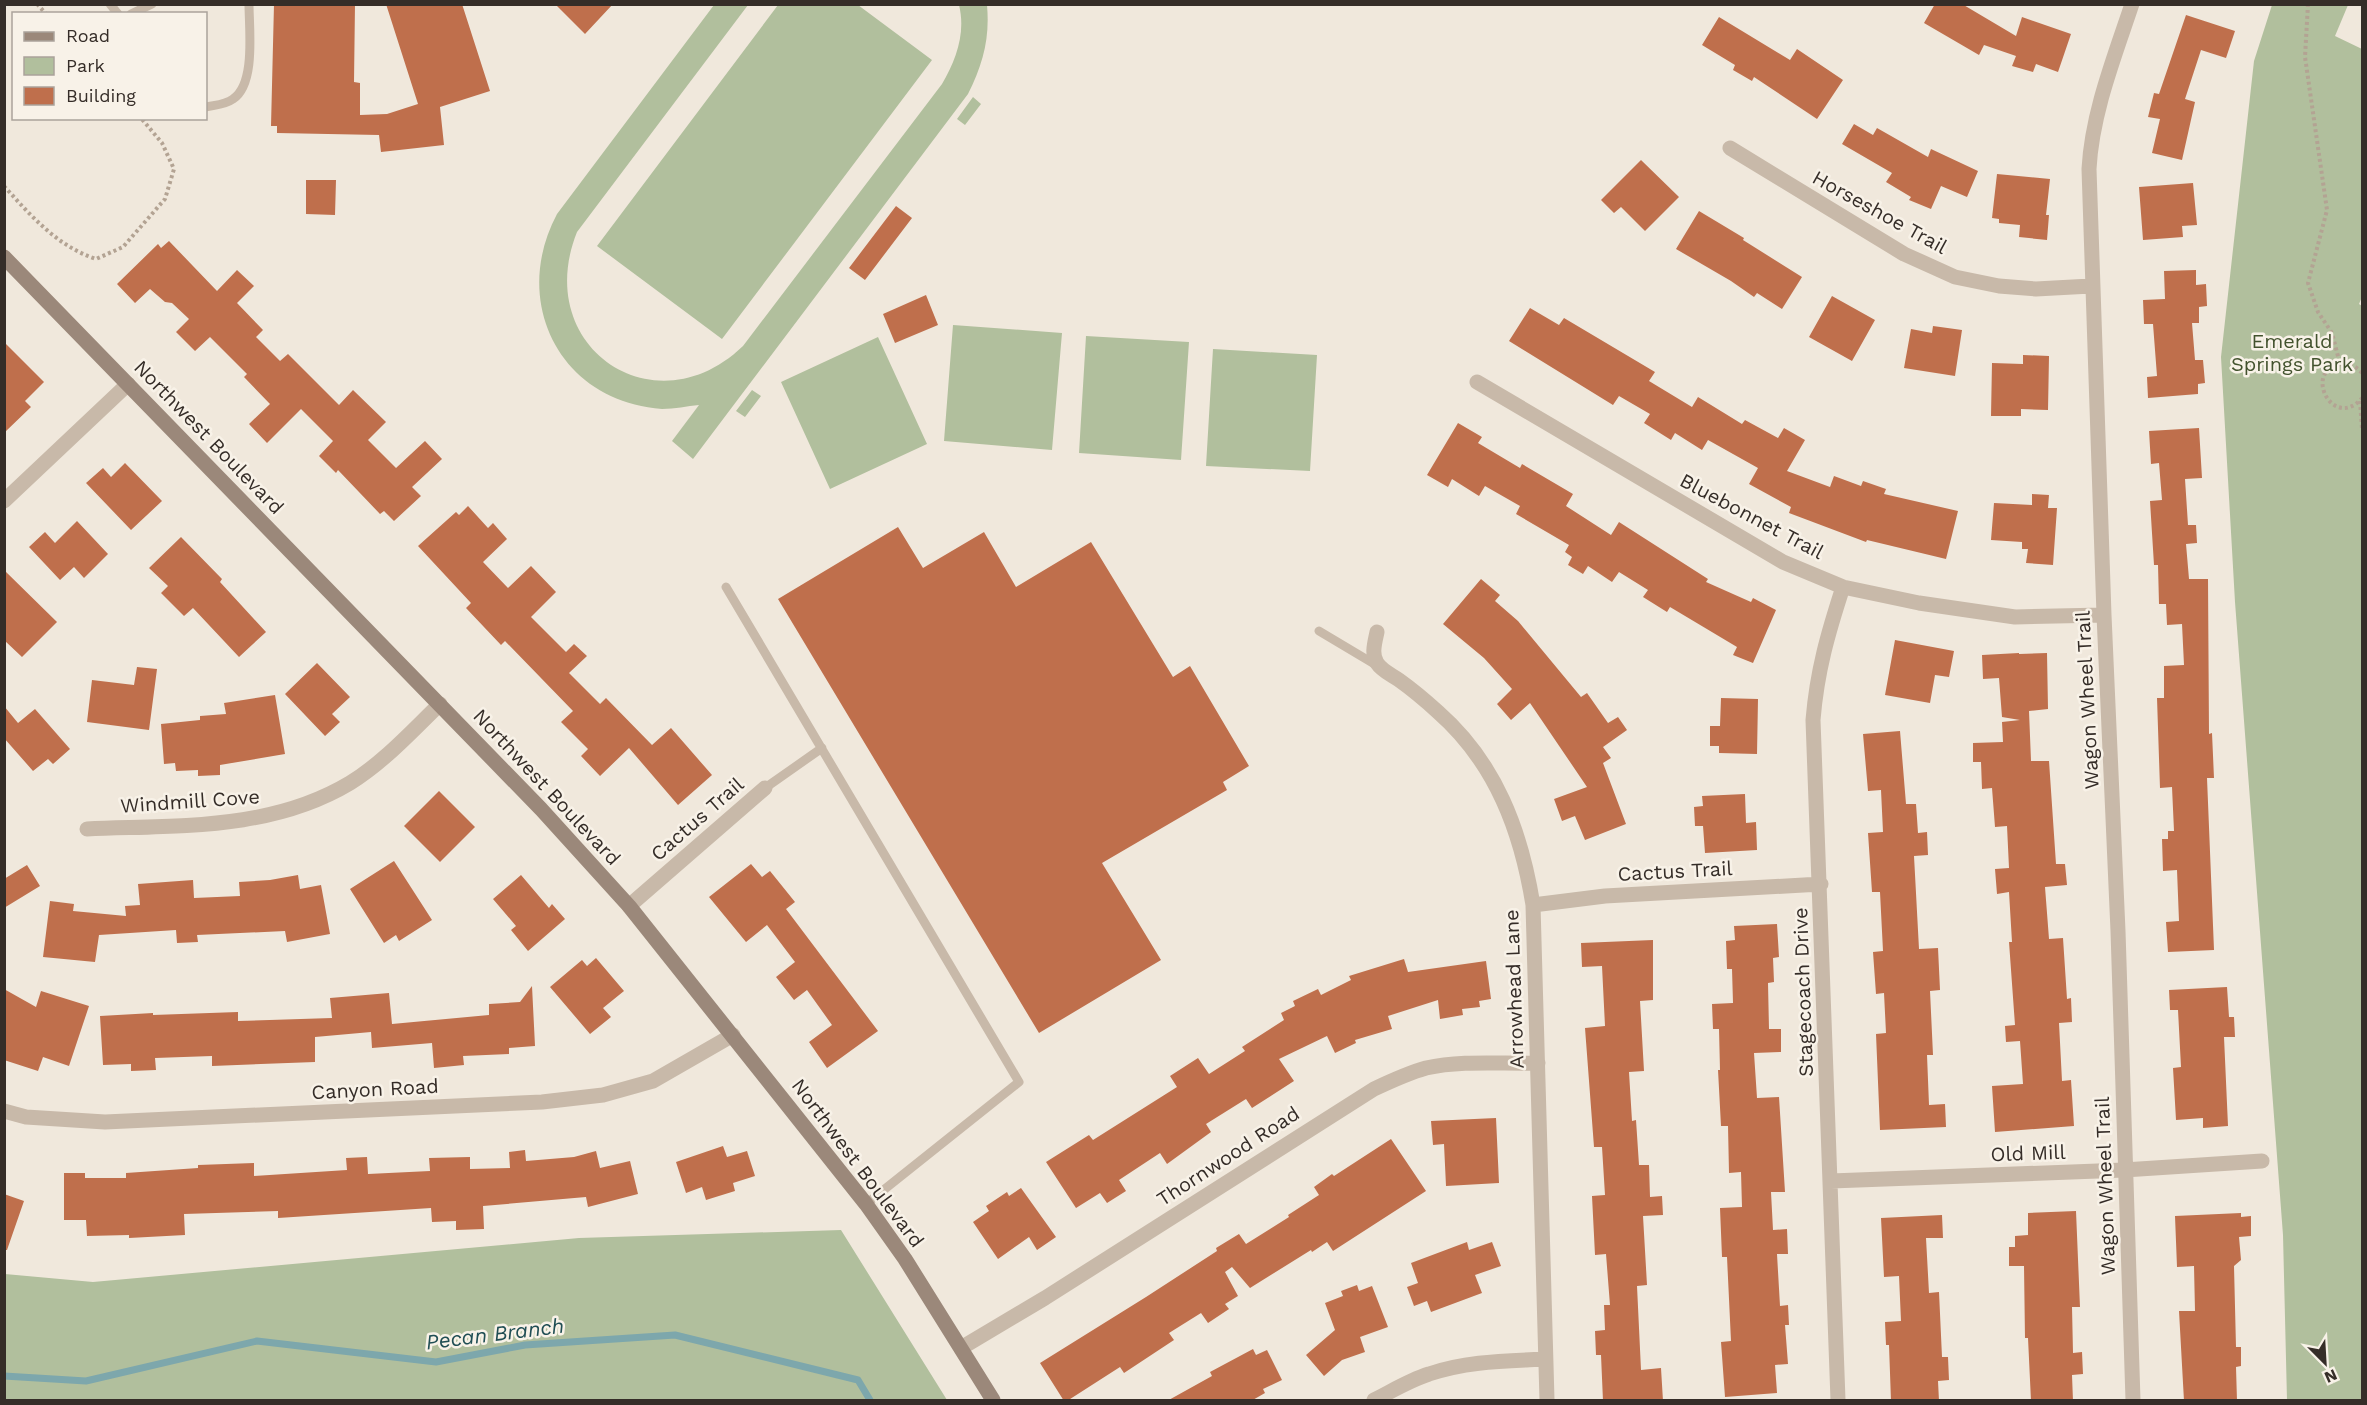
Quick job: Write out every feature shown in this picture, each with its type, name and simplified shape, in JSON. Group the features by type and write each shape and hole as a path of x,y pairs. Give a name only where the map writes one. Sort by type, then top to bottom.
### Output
{"street":[{"name":"Wagon Wheel Trail","path":"2132,4 2090,145 2091,286 2118,931 2133,1401"},
{"name":"Horseshoe Trail","path":"1730,148 1904,254 1955,277 1999,286 2036,289 2091,286"},
{"name":"Northwest Boulevard","path":"4,257 440,704 541,809 629,906 866,1204 905,1259 993,1401"},
{"name":"Bluebonnet Trail","path":"1477,382 1783,562 1843,587 1919,603 2015,616 2104,615"},
{"path":"4,501 128,384"},
{"name":"Stagecoach Drive","path":"1838,1401 1821,884 1813,720 1816,682 1825,642 1843,587"},
{"path":"1377,632 1374,653 1377,663 1382,668"},
{"name":"Arrowhead Lane","path":"1382,668 1420,696 1461,734 1493,781 1516,828 1533,905 1547,1401"},
{"name":"Windmill Cove","path":"87,829 251,820 297,808 331,793 369,770 440,704"},
{"name":"Cactus Trail","path":"629,906 765,788"},
{"name":"Cactus Trail","path":"1533,905 1605,896 1821,884"},
{"name":"Canyon Road","path":"4,1112 26,1117 105,1122 542,1102 603,1095 653,1081 733,1035"},
{"name":"Thornwood Road","path":"961,1348 1045,1298 1374,1089 1425,1069 1451,1065 1538,1063"},
{"name":"Old Mill","path":"1831,1181 2124,1170 2262,1161"},
{"path":"1374,1401 1428,1374 1456,1366 1485,1361 1545,1359"}],"lane":[{"path":"135,12 152,4"},
{"path":"207,107 233,99 241,91 247,77 249,4"},
{"path":"726,587 1019,1082 866,1204"},
{"path":"1319,631 1382,668"},
{"path":"765,788 822,748"}],"path":[{"path":"2308,4 2305,57 2327,210 2308,283 2318,312 2332,333 2340,364"},
{"path":"4,186 39,225 77,253 96,259 123,247 165,199 174,170 162,143 143,120"},
{"path":"2361,399 2350,407 2343,408 2326,398 2322,384 2324,377 2333,367 2340,364 2355,366 2362,374"},
{"path":"2361,399 2362,429"}],"green space":[{"path":"714,5 748,5 577,232 567,273 571,310 586,341 610,364 640,378 673,380 709,370 743,346 942,84 952,65 958,46 961,26 959,5 987,5 988,17 981,61 968,94 693,459 672,441 699,405 662,409 626,402 596,388 572,367 554,342 543,313 539,281 544,247 557,214"},
{"path":"778,5 858,5 932,60 722,339 597,246"},
{"name":"Emerald Springs Park","path":"2272,5 2348,5 2335,36 2362,49 2362,297 2359,304 2362,306 2362,1400 2287,1400 2283,1235 2235,602 2221,357 2254,61"},
{"path":"973,97 981,104 965,125 957,119"},
{"path":"953,325 1062,333 1052,450 944,441"},
{"path":"1086,336 1189,342 1181,460 1079,453"},
{"path":"878,337 927,444 830,489 781,382"},
{"path":"1213,349 1317,355 1310,471 1206,466"},
{"path":"752,390 761,396 745,417 736,411"},
{"path":"841,1230 947,1400 5,1400 5,1274 93,1282 579,1238"}],"building":[{"path":"274,4 355,4 354,82 360,83 360,115 387,114 418,104 386,4 462,4 490,91 440,107 444,145 381,152 379,135 277,133 277,126 271,126"},
{"path":"555,4 613,4 585,34"},
{"path":"1935,4 1962,4 2016,36 2022,17 2071,34 2058,72 2036,64 2033,72 2012,66 2016,56 1984,45 1979,55 1924,23"},
{"path":"2186,15 2235,31 2226,58 2201,50 2185,99 2195,102 2182,160 2152,153 2160,119 2148,117 2154,93 2159,94"},
{"path":"1719,17 1790,60 1797,49 1843,80 1817,119 1754,77 1752,81 1733,70 1735,65 1702,45"},
{"path":"1854,124 1873,135 1877,128 1928,157 1931,149 1978,171 1967,197 1941,186 1931,209 1909,200 1911,197 1886,182 1892,173 1842,144"},
{"path":"1641,160 1679,197 1645,231 1621,207 1614,213 1601,200"},
{"path":"1997,174 2050,179 2046,215 2049,215 2047,240 2019,237 2020,225 1999,223 1999,219 1992,218"},
{"path":"306,180 336,180 335,215 306,214"},
{"path":"2193,183 2197,225 2182,226 2183,237 2143,240 2139,187"},
{"path":"896,206 912,218 865,280 849,268"},
{"path":"1699,211 1802,277 1782,309 1757,293 1754,297 1676,249"},
{"path":"169,241 217,291 237,270 254,286 237,303 263,330 256,337 280,361 288,354 339,405 353,390 386,422 368,440 396,468 425,441 442,459 412,487 421,496 394,521 384,511 380,514 338,470 336,473 319,456 333,441 301,409 267,443 249,424 270,404 244,377 247,374 210,337 195,351 176,332 189,319 172,303 165,302 150,289 135,303 117,284 158,244 161,248"},
{"path":"2196,270 2196,285 2206,284 2207,306 2199,307 2199,323 2192,323 2195,360 2203,360 2205,383 2198,384 2198,394 2148,398 2147,377 2157,376 2153,324 2144,324 2143,300 2165,299 2164,271"},
{"path":"926,295 938,325 895,343 883,314"},
{"path":"1832,296 1875,320 1852,361 1809,337"},
{"path":"1530,308 1559,325 1564,318 1655,372 1649,381 1692,407 1698,397 1742,424 1745,420 1778,438 1784,428 1805,440 1787,471 1830,487 1834,476 1861,486 1863,481 1886,489 1884,494 1958,511 1946,559 1867,540 1866,542 1789,513 1791,507 1749,484 1758,468 1708,440 1702,450 1675,433 1671,440 1644,423 1650,414 1619,396 1613,405 1509,341"},
{"path":"1933,326 1962,330 1955,376 1904,368 1911,329 1932,333"},
{"path":"4,342 44,382 25,401 31,407 4,433"},
{"path":"2023,355 2049,356 2048,410 2021,409 2021,416 1991,416 1992,363 2023,364"},
{"path":"1458,423 1482,437 1478,443 1520,468 1522,464 1573,494 1566,506 1611,535 1619,522 1708,579 1706,582 1751,602 1753,598 1776,610 1753,663 1733,655 1737,647 1670,607 1667,612 1643,597 1648,590 1619,572 1612,582 1588,566 1583,574 1568,565 1572,557 1565,552 1569,545 1516,514 1520,506 1485,486 1479,496 1452,479 1448,487 1427,475"},
{"path":"2199,428 2202,478 2185,479 2188,525 2196,525 2197,543 2186,544 2189,579 2208,579 2209,734 2212,733 2214,778 2207,778 2214,950 2168,952 2166,922 2179,921 2177,870 2163,871 2162,839 2168,839 2168,831 2174,831 2172,787 2160,788 2157,698 2164,698 2164,666 2184,665 2182,624 2167,625 2166,604 2159,604 2158,565 2154,565 2150,501 2162,500 2159,463 2151,464 2149,431"},
{"path":"125,463 162,501 131,530 86,483 103,468 111,477"},
{"path":"2032,494 2049,495 2048,508 2057,508 2053,565 2026,563 2028,549 2022,549 2022,542 1991,540 1994,503 2032,505"},
{"path":"468,506 488,528 493,523 507,539 483,562 508,588 531,566 556,592 531,617 566,652 574,644 587,656 569,673 600,704 606,698 652,745 671,728 712,775 678,805 629,748 600,776 581,756 588,749 561,722 573,711 505,641 501,645 466,608 471,603 418,546 456,512 459,515"},
{"path":"77,521 108,554 84,578 74,567 60,580 29,547 45,532 55,543"},
{"path":"898,527 923,568 984,532 1016,587 1091,542 1173,677 1190,666 1249,766 1223,782 1227,790 1102,863 1161,960 1039,1033 778,599"},
{"path":"181,537 222,579 220,582 266,632 239,657 193,608 184,616 161,593 168,586 149,568"},
{"path":"4,570 57,622 22,657 4,640"},
{"path":"1481,579 1500,595 1495,601 1518,621 1581,697 1587,693 1608,723 1618,717 1627,730 1603,747 1611,758 1603,763 1626,824 1585,840 1575,816 1562,821 1554,799 1587,787 1530,703 1511,720 1497,704 1512,689 1484,658 1443,624"},
{"path":"1895,640 1954,651 1949,677 1935,675 1930,703 1885,695"},
{"path":"2047,653 2048,709 2029,711 2031,761 2049,761 2056,864 2065,864 2067,885 2045,887 2049,939 2063,938 2067,999 2071,998 2072,1022 2059,1023 2062,1081 2071,1080 2074,1126 1995,1132 1992,1086 2023,1084 2020,1041 2006,1042 2005,1026 2015,1025 2009,942 2012,942 2009,892 1997,894 1995,869 2009,868 2007,826 1995,827 1992,788 1982,789 1981,762 1973,762 1973,743 2003,742 2002,722 2020,720 2002,717 1999,678 1983,679 1982,655"},
{"path":"317,663 350,697 332,714 340,722 325,736 285,694"},
{"path":"137,667 157,669 149,730 87,722 92,680 134,685"},
{"path":"275,695 285,754 220,765 220,775 198,776 198,770 176,771 175,763 164,764 161,724 200,720 200,716 226,714 224,703"},
{"path":"1721,698 1758,699 1757,754 1719,753 1719,746 1710,746 1710,726 1720,726"},
{"path":"4,706 18,723 35,709 70,749 53,764 48,759 33,771 4,738"},
{"path":"1900,731 1906,804 1916,804 1918,833 1927,832 1928,855 1914,856 1919,949 1938,948 1940,990 1930,991 1933,1055 1927,1055 1929,1105 1945,1104 1946,1127 1880,1130 1876,1034 1886,1033 1884,993 1876,994 1873,952 1883,951 1880,892 1872,892 1868,833 1883,832 1881,790 1868,791 1863,734"},
{"path":"439,791 475,827 440,862 404,826"},
{"path":"1745,794 1746,823 1756,822 1757,850 1705,853 1703,826 1695,826 1694,807 1703,806 1702,796"},
{"path":"394,861 432,920 399,941 396,935 384,943 350,889"},
{"path":"751,864 762,877 770,871 795,902 786,909 878,1031 827,1068 809,1042 832,1025 807,990 794,1000 776,977 795,962 767,925 746,942 709,897"},
{"path":"27,865 40,886 4,908 4,879"},
{"path":"298,875 300,889 321,885 330,934 287,942 285,931 197,935 198,942 177,943 176,930 99,935 95,962 43,957 50,901 74,904 73,911 126,916 125,906 140,905 138,884 193,880 194,898 240,896 239,882"},
{"path":"521,875 549,908 552,904 565,919 528,951 511,930 516,926 493,899"},
{"path":"1777,924 1779,957 1773,958 1774,982 1768,983 1769,1029 1781,1029 1781,1052 1754,1053 1757,1098 1779,1097 1785,1192 1771,1192 1773,1230 1787,1229 1788,1254 1777,1254 1780,1306 1788,1305 1789,1325 1785,1325 1788,1364 1775,1365 1777,1393 1725,1397 1721,1342 1731,1341 1727,1257 1722,1257 1720,1208 1742,1207 1741,1172 1729,1173 1728,1126 1721,1126 1718,1070 1720,1070 1719,1029 1713,1029 1712,1004 1733,1003 1732,969 1727,969 1726,941 1735,940 1734,926"},
{"path":"1653,940 1653,1000 1640,1001 1644,1071 1629,1072 1632,1121 1636,1120 1639,1165 1649,1165 1650,1197 1662,1196 1663,1215 1643,1216 1647,1285 1637,1286 1641,1370 1661,1368 1663,1401 1603,1401 1601,1355 1596,1355 1595,1331 1605,1330 1604,1305 1610,1305 1606,1254 1595,1255 1592,1196 1605,1195 1602,1147 1594,1147 1585,1028 1605,1026 1602,966 1582,967 1581,943"},
{"path":"596,958 624,991 603,1008 611,1017 590,1034 550,987 582,960 587,966"},
{"path":"1404,959 1408,972 1486,961 1491,999 1479,1001 1480,1007 1462,1009 1463,1015 1440,1019 1438,1000 1388,1016 1392,1029 1355,1040 1356,1043 1335,1053 1327,1036 1279,1059 1294,1081 1252,1108 1246,1099 1206,1124 1211,1132 1167,1164 1160,1153 1119,1180 1126,1191 1107,1203 1100,1193 1076,1208 1046,1162 1089,1135 1093,1140 1177,1087 1170,1076 1198,1058 1209,1074 1245,1051 1242,1047 1284,1020 1281,1013 1295,1006 1293,1001 1318,989 1321,995 1351,980 1349,976"},
{"path":"532,986 535,1046 509,1048 509,1054 463,1056 464,1065 434,1068 432,1043 372,1048 371,1032 315,1037 315,1062 212,1066 212,1056 155,1058 156,1070 131,1071 131,1064 103,1065 100,1016 238,1012 238,1021 332,1018 330,998 389,993 392,1024 489,1015 489,1004 520,1002"},
{"path":"2227,987 2229,1017 2234,1017 2235,1037 2224,1037 2228,1126 2203,1128 2203,1118 2176,1120 2173,1068 2181,1067 2178,1010 2170,1010 2169,990"},
{"path":"4,989 36,1007 41,991 89,1006 69,1066 43,1057 38,1071 4,1060"},
{"path":"1496,1118 1499,1183 1446,1186 1444,1144 1433,1145 1431,1121"},
{"path":"1391,1139 1426,1191 1333,1251 1327,1242 1250,1288 1232,1267 1225,1272 1238,1296 1225,1304 1229,1309 1208,1323 1201,1313 1169,1333 1174,1340 1124,1373 1120,1367 1064,1401 1040,1363 1217,1251 1216,1248 1239,1234 1246,1244 1289,1217 1288,1215 1319,1195 1314,1187"},
{"path":"723,1146 727,1157 747,1151 755,1176 733,1183 735,1191 706,1200 702,1187 686,1193 676,1162"},
{"path":"525,1150 526,1161 574,1157 596,1151 600,1168 630,1161 638,1194 588,1207 586,1197 483,1206 484,1229 456,1230 456,1221 432,1222 431,1208 278,1218 278,1211 184,1214 185,1235 129,1238 129,1235 87,1236 86,1220 64,1220 64,1173 85,1173 85,1178 126,1178 126,1173 198,1168 198,1165 254,1163 254,1176 347,1170 346,1158 367,1157 368,1174 430,1171 429,1158 470,1157 470,1169 510,1168 509,1152"},
{"path":"1021,1188 1056,1237 1037,1250 1029,1237 998,1259 973,1222 989,1211 986,1206 1007,1192 1009,1196"},
{"path":"4,1194 24,1201 7,1250 4,1250"},
{"path":"2076,1211 2080,1307 2072,1307 2073,1353 2082,1352 2083,1374 2072,1375 2073,1401 2031,1401 2028,1338 2025,1338 2024,1266 2009,1266 2009,1247 2015,1247 2015,1236 2028,1235 2028,1213"},
{"path":"2241,1213 2241,1217 2251,1216 2251,1236 2239,1237 2241,1260 2234,1266 2236,1347 2241,1347 2241,1366 2236,1367 2237,1401 2184,1401 2179,1311 2195,1311 2194,1266 2177,1267 2175,1216"},
{"path":"1942,1215 1943,1238 1926,1238 1929,1293 1939,1292 1942,1357 1948,1357 1949,1380 1938,1381 1939,1401 1891,1401 1889,1345 1886,1345 1885,1322 1901,1321 1899,1276 1884,1277 1881,1218"},
{"path":"1467,1242 1469,1250 1492,1242 1501,1266 1475,1275 1482,1293 1431,1312 1427,1301 1414,1306 1407,1287 1418,1283 1411,1263"},
{"path":"1357,1285 1359,1291 1372,1286 1388,1327 1360,1337 1365,1352 1342,1360 1324,1376 1306,1355 1335,1330 1325,1303 1343,1296 1341,1291"},
{"path":"1253,1349 1256,1355 1267,1350 1282,1380 1263,1389 1265,1393 1251,1401 1167,1401 1212,1376 1210,1372"}],"waterway":[{"name":"Pecan Branch","path":"4,1376 86,1381 257,1341 436,1362 525,1345 675,1335 858,1380 870,1400"}]}
